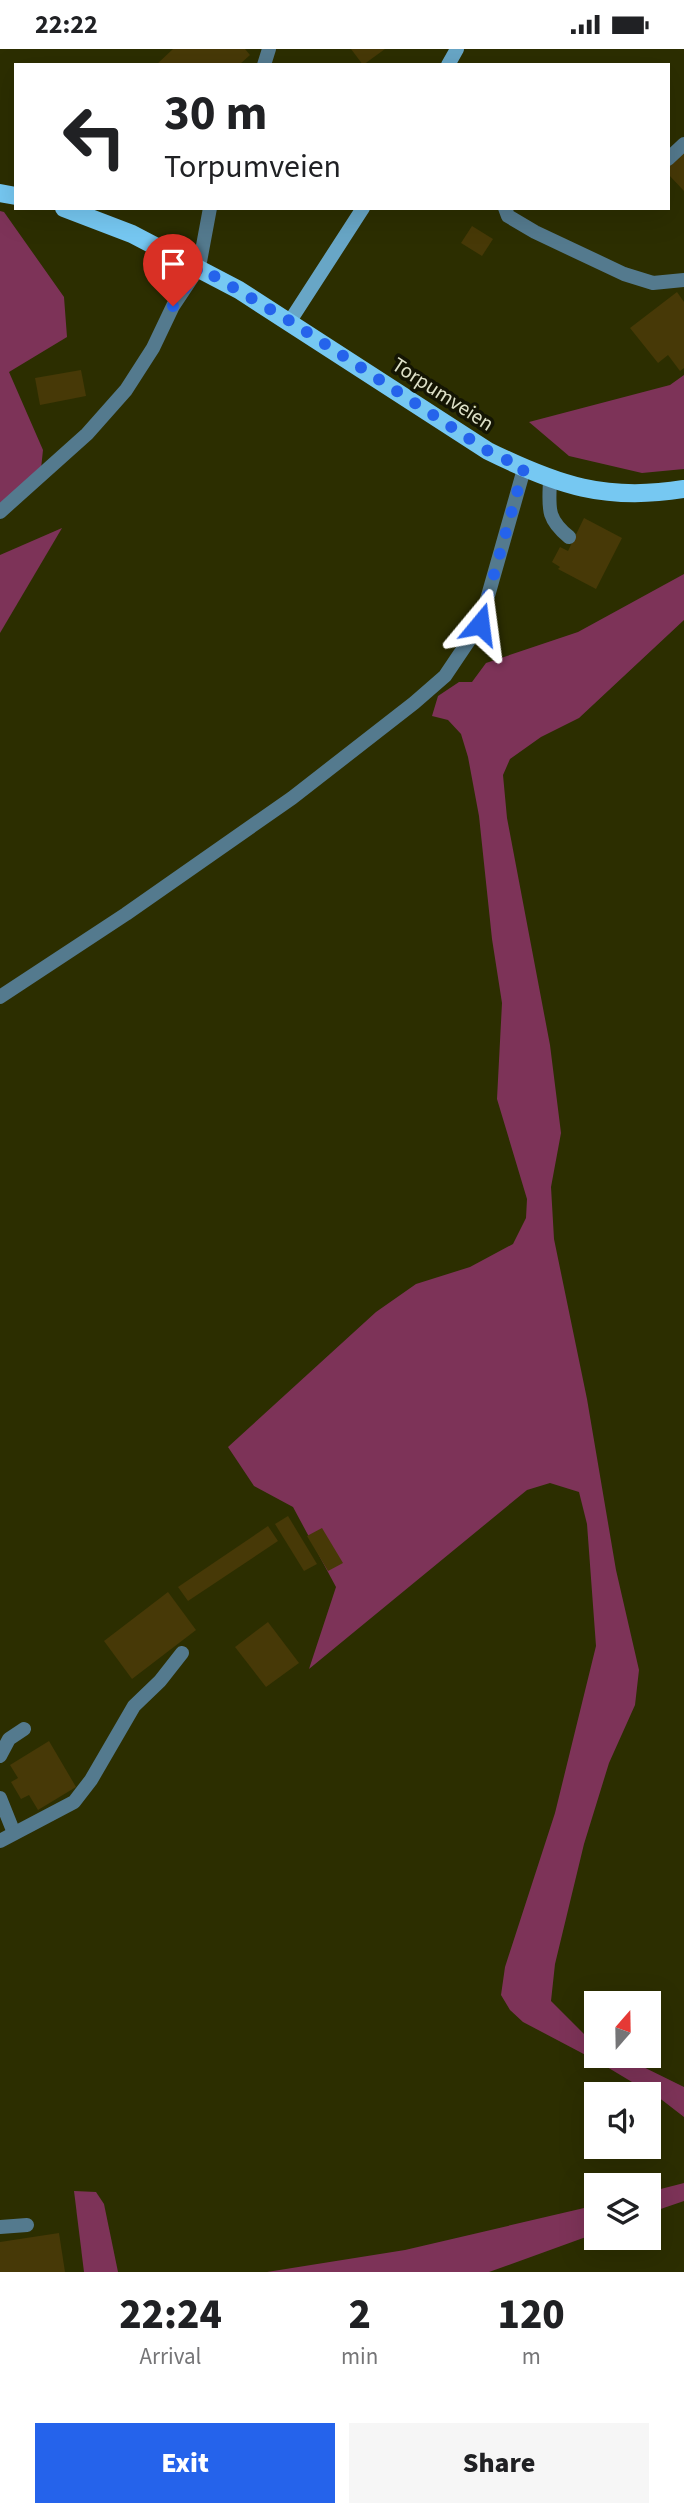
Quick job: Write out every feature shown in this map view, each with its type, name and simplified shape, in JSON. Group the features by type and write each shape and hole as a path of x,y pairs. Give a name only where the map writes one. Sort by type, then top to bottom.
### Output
{"main road":[{"name":"Torpumveien","path":"69,210 132,234 199,267 290,321 488,451 550,480 603,492 667,492 684,489"},
{"path":"290,321 362,210"}],"street":[{"path":"670,157 684,144"},
{"path":"0,512 87,434 126,390 153,348 173,306 199,267 210,210"},
{"path":"506,210 508,216 535,232 624,274 653,282 684,280"},
{"path":"0,997 126,915 292,798 414,703 445,675 480,624 524,468"},
{"path":"550,480 549,507 555,525 569,537"},
{"path":"0,1841 74,1802 91,1780 134,1706 160,1681 182,1653"},
{"path":"0,1756 9,1739 24,1729"},
{"path":"0,1798 14,1833"},
{"path":"0,2227 27,2225"}],"shaded area":[{"path":"0,211 4,212 64,297 67,337 9,372 43,450 40,478 0,507"},
{"path":"684,375 684,469 642,473 569,456 529,422 670,385"},
{"path":"62,528 0,633 0,555"},
{"path":"684,574 684,620 579,718 541,737 510,759 503,775 507,818 550,1045 561,1133 551,1187 554,1239 587,1399 616,1570 639,1670 635,1705 609,1763 584,1844 555,1964 551,2001 584,2034 584,2054 523,2022 510,2010 501,1995 505,1967 555,1813 596,1646 587,1524 579,1492 550,1483 527,1490 309,1669 336,1587 293,1507 254,1486 228,1447 376,1312 416,1284 470,1267 513,1244 526,1218 527,1199 497,1099 502,1003 492,939 479,816 468,757 461,734 448,720 432,716 438,696 459,682 472,682 486,663 578,632"},
{"path":"610,2069 647,2069 684,2087 684,2117 661,2099 661,2082 632,2082"},
{"path":"684,2183 684,2201 661,2209 661,2189"},
{"path":"74,2191 96,2192 104,2204 118,2272 84,2272"},
{"path":"584,2208 584,2238 489,2272 267,2272 405,2250"}],"building":[{"path":"173,49 245,49 250,55 241,63 158,63"},
{"path":"351,49 385,49 366,63 362,63"},
{"path":"684,153 684,191 670,176 670,165"},
{"path":"472,226 493,239 482,256 461,243"},
{"path":"677,292 684,302 684,368 680,371 668,355 658,363 630,328"},
{"path":"81,370 86,396 40,405 35,378"},
{"path":"584,518 622,538 596,589 558,569 560,567 552,562 560,547 568,551"},
{"path":"288,1516 317,1564 304,1571 275,1524"},
{"path":"268,1526 278,1541 188,1601 178,1587"},
{"path":"322,1528 343,1563 328,1571 307,1536"},
{"path":"168,1592 196,1630 132,1679 104,1641"},
{"path":"268,1622 299,1663 266,1687 235,1647"},
{"path":"49,1741 76,1787 38,1810 29,1795 21,1799 11,1782 18,1778 10,1765"},
{"path":"59,2233 65,2272 0,2272 0,2242"}],"route":[{"path":"173,306 199,267 290,321 488,451 524,468 480,624"}]}
